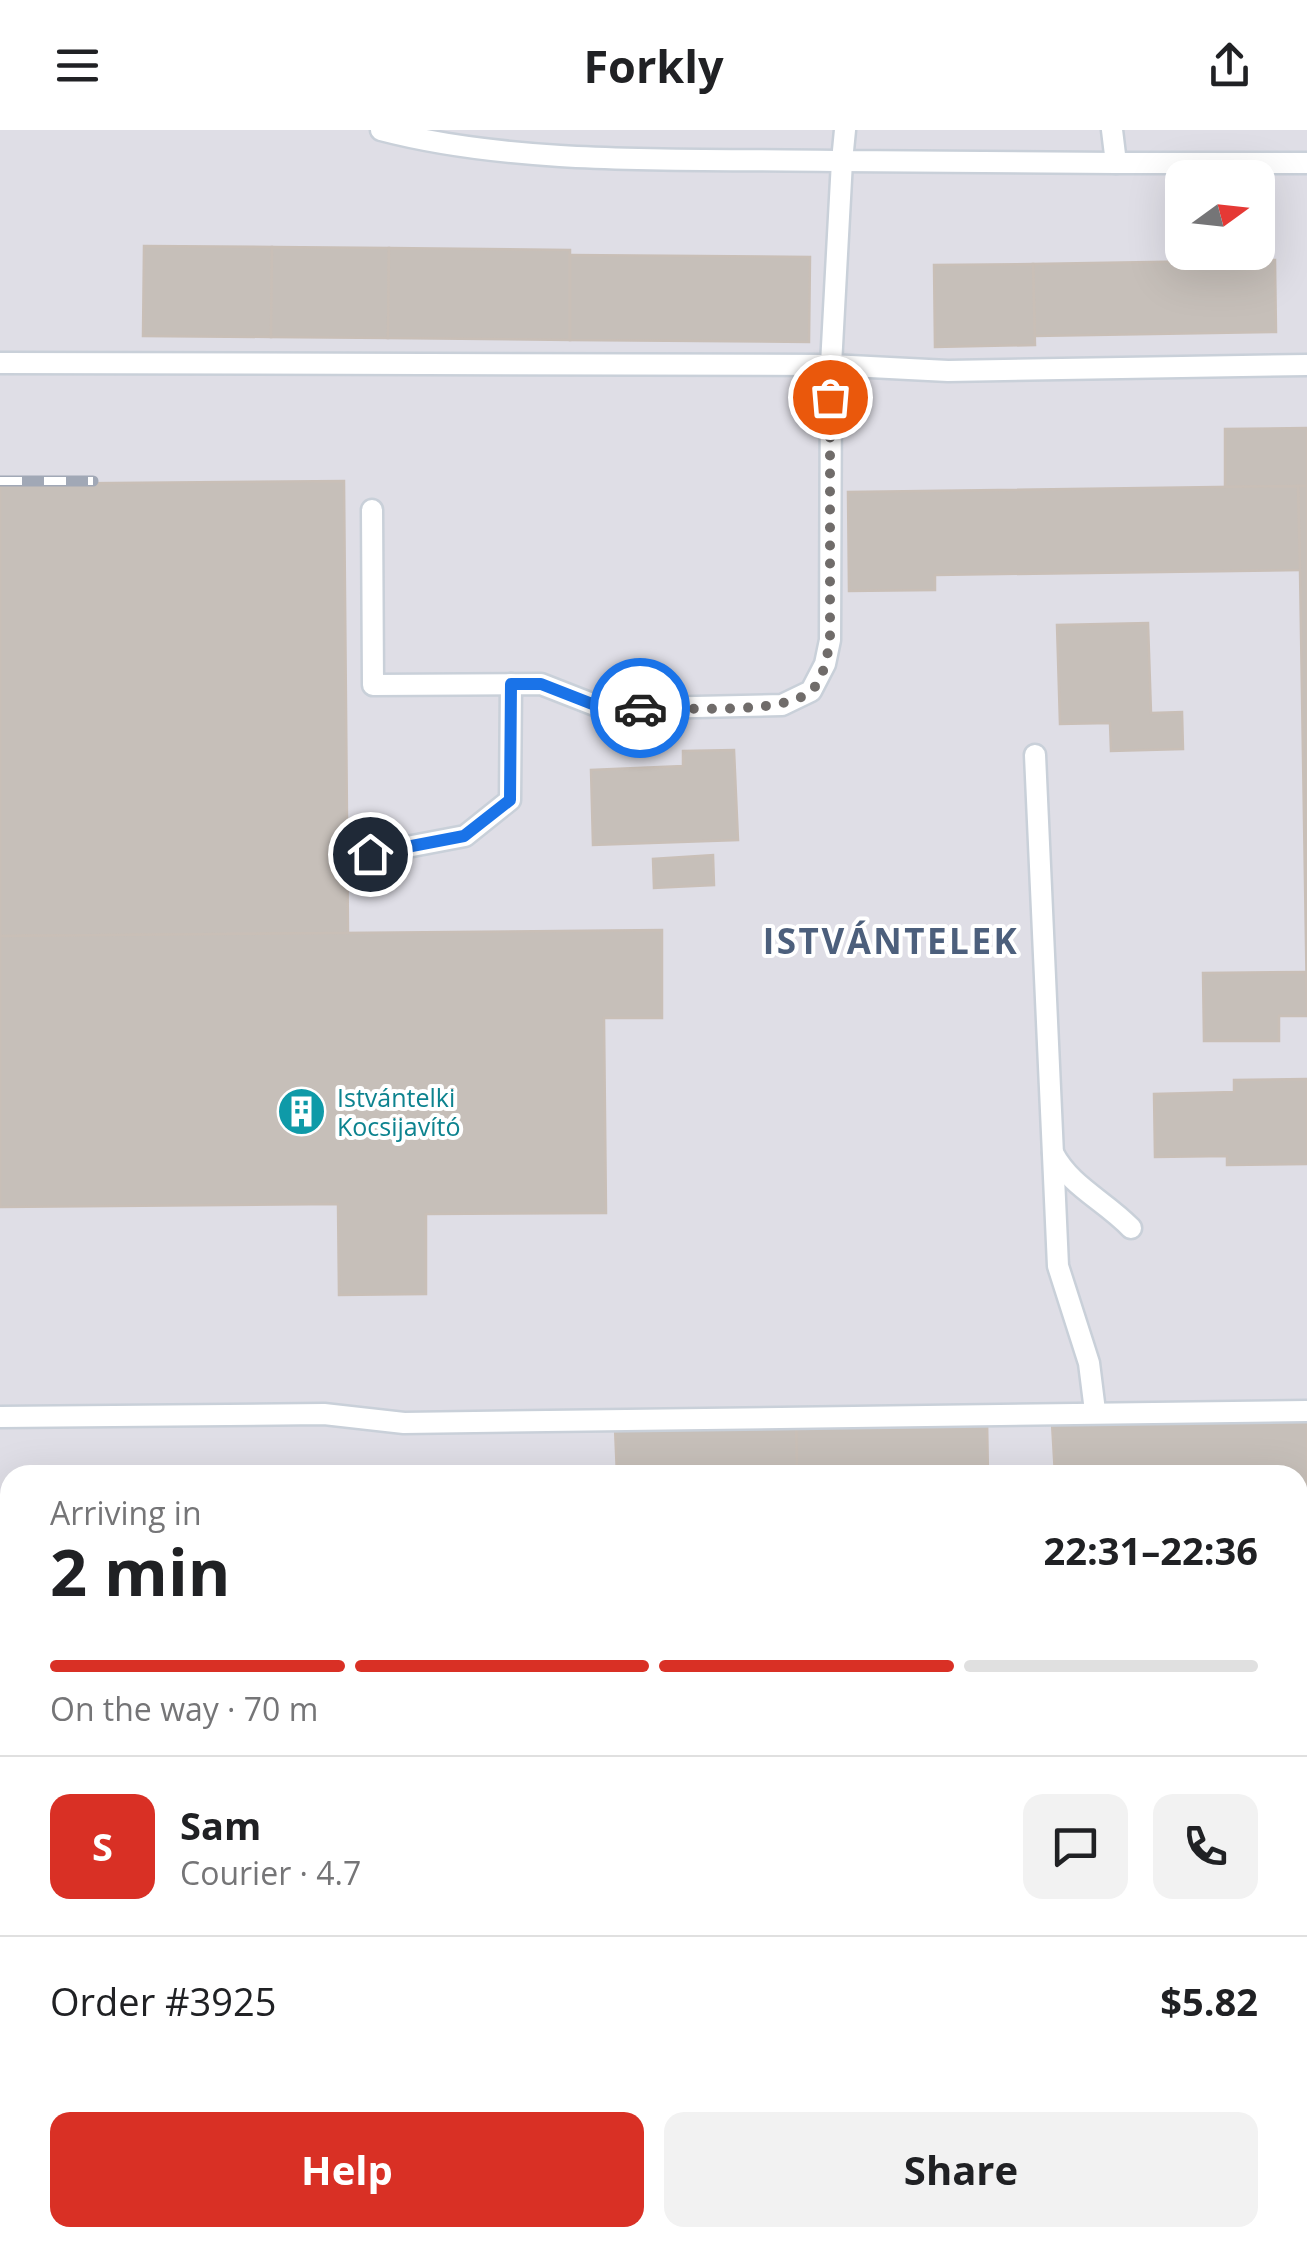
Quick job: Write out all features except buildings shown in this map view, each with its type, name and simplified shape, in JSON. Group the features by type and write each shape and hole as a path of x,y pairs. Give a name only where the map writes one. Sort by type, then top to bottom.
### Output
{"lane":[{"path":"381,130 432,143 586,154 842,161 1307,162"},
{"path":"372,510 373,684 541,684 605,709 782,705 811,691 826,664 830,640 830,365 846,130"},
{"path":"1112,130 1116,163"},
{"path":"0,363 830,365 948,371 1307,365"},
{"path":"370,854 464,836 510,800 511,684"},
{"path":"1035,755 1058,1266 1089,1363 1095,1412"},
{"path":"1050,1146 1067,1180 1106,1202 1131,1228"},
{"path":"0,1417 324,1414 404,1423 1307,1411"}],"shaded area":[{"path":"0,130 1307,130 1307,1465 0,1465"}],"railway":[{"path":"0,481 93,481"}],"way so far":[{"path":"640,708 782,705 811,691 826,664 830,640 830,397"}],"place":[{"name":"Istvántelki Kocsijavító","path":"302,1111"}],"district":[{"name":"ISTVÁNTELEK","path":"891,940"}],"route":[{"path":"370,854 464,836 510,800 511,684 541,684 605,709 640,708"}]}
